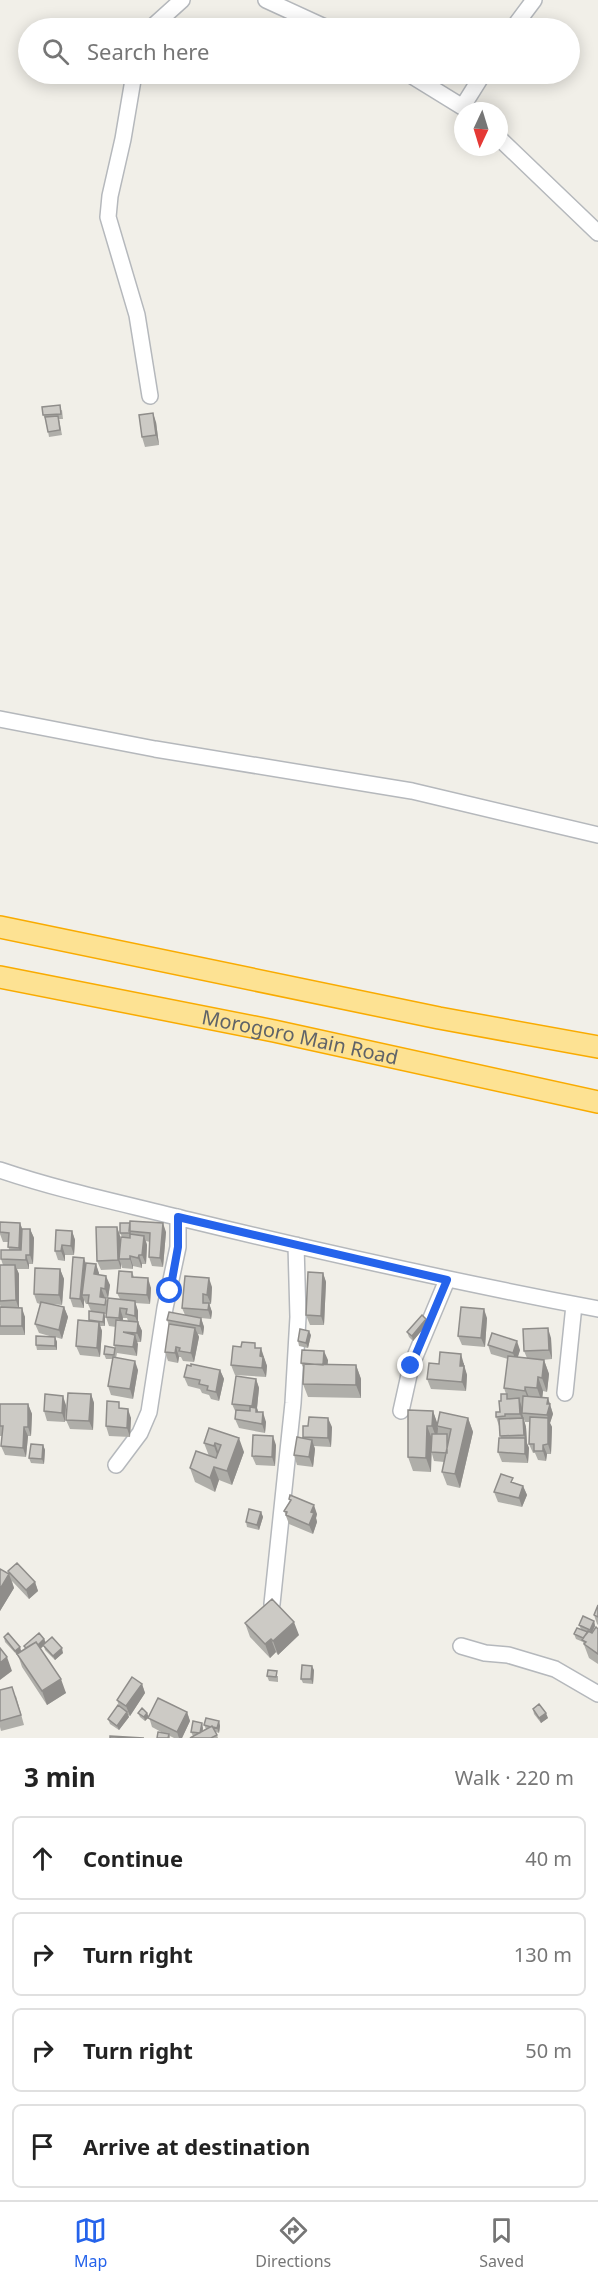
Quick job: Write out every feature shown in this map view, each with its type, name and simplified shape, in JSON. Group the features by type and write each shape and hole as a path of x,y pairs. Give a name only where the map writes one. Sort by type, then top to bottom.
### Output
{"highway":[{"path":"0,927 439,1018 598,1047"},
{"name":"Morogoro Main Road","path":"0,977 274,1031 598,1102"}],"street":[{"path":"162,18 182,0"},
{"path":"266,0 305,18"},
{"path":"520,18 534,0"},
{"path":"132,84 110,196 108,217 137,315 150,396"},
{"path":"426,84 456,102"},
{"path":"469,102 478,84"},
{"path":"508,147 598,233"},
{"path":"0,719 144,747 412,791 598,835"},
{"path":"0,1170 45,1185 296,1245 447,1280 598,1309"},
{"path":"116,1465 140,1432 149,1412 165,1308 178,1247 178,1217"},
{"path":"272,1604 293,1403 298,1317 296,1245"},
{"path":"401,1411 411,1366 447,1280"},
{"path":"565,1393 574,1305"},
{"path":"461,1646 485,1653 508,1655 555,1669 598,1694"}],"building":[{"path":"60,405 61,414 43,415 42,407"},
{"path":"153,413 156,435 142,437 139,415"},
{"path":"58,416 60,430 48,432 45,417"},
{"path":"130,1221 163,1223 160,1258 149,1257 150,1233 129,1231"},
{"path":"0,1222 20,1223 19,1248 8,1247 9,1233 0,1232"},
{"path":"120,1223 130,1223 130,1233 120,1233"},
{"path":"96,1227 117,1227 118,1260 97,1261"},
{"path":"22,1229 30,1229 30,1255 26,1255 26,1260 1,1259 1,1250 21,1250"},
{"path":"56,1230 72,1231 71,1246 62,1245 61,1251 55,1251"},
{"path":"130,1234 144,1236 142,1255 138,1258 130,1256 130,1259 119,1259 121,1237 130,1238"},
{"path":"73,1257 84,1258 80,1299 70,1298"},
{"path":"86,1263 96,1264 94,1274 106,1276 105,1289 101,1288 100,1297 106,1298 105,1305 88,1303 89,1295 82,1295"},
{"path":"0,1265 15,1265 16,1300 0,1301"},
{"path":"35,1268 60,1269 59,1295 34,1294"},
{"path":"119,1271 132,1272 132,1277 148,1278 147,1295 117,1293"},
{"path":"308,1272 323,1273 321,1316 306,1315"},
{"path":"185,1276 209,1278 207,1295 203,1294 203,1303 209,1303 208,1310 182,1308"},
{"path":"108,1298 135,1301 135,1316 126,1314 127,1309 120,1308 119,1318 106,1317"},
{"path":"41,1302 64,1307 59,1330 35,1324"},
{"path":"0,1307 22,1308 22,1326 0,1326"},
{"path":"461,1307 484,1309 481,1338 458,1336"},
{"path":"89,1311 104,1313 103,1322 89,1320"},
{"path":"169,1312 201,1318 200,1326 167,1320"},
{"path":"422,1315 426,1319 412,1336 407,1332"},
{"path":"78,1320 99,1322 97,1348 76,1346"},
{"path":"116,1320 138,1322 137,1333 123,1332 135,1335 133,1347 114,1345"},
{"path":"169,1324 195,1328 191,1353 179,1351 180,1348 176,1347 175,1353 165,1352"},
{"path":"548,1328 549,1350 524,1351 523,1329"},
{"path":"300,1329 309,1331 306,1343 298,1341"},
{"path":"492,1333 517,1341 513,1353 488,1345"},
{"path":"36,1336 55,1337 55,1346 36,1345"},
{"path":"242,1342 255,1343 255,1348 261,1348 262,1368 231,1365 233,1346 241,1347"},
{"path":"105,1346 115,1348 114,1355 104,1354"},
{"path":"302,1350 324,1351 323,1365 301,1363"},
{"path":"440,1352 461,1354 460,1366 464,1366 462,1382 427,1379 429,1363 439,1364"},
{"path":"508,1356 544,1360 542,1378 538,1377 537,1388 525,1387 525,1391 504,1388"},
{"path":"113,1357 135,1361 130,1389 108,1386"},
{"path":"191,1364 220,1370 216,1392 207,1390 208,1386 199,1384 200,1380 184,1377 187,1365 191,1366"},
{"path":"304,1364 356,1365 356,1385 303,1384"},
{"path":"236,1376 256,1379 252,1406 232,1404"},
{"path":"68,1393 91,1394 89,1421 66,1420"},
{"path":"45,1394 63,1396 62,1413 44,1411"},
{"path":"501,1394 507,1394 507,1399 519,1398 520,1414 505,1414 505,1416 496,1417 496,1412 500,1412"},
{"path":"523,1396 548,1398 547,1404 550,1404 547,1415 522,1413"},
{"path":"107,1401 119,1402 119,1408 128,1409 127,1428 106,1426"},
{"path":"0,1404 28,1404 28,1427 24,1427 23,1448 1,1446 3,1426 0,1426"},
{"path":"250,1407 256,1408 256,1412 263,1412 262,1424 235,1419 236,1410 250,1411"},
{"path":"408,1410 433,1411 432,1426 427,1426 426,1458 408,1457"},
{"path":"440,1412 468,1418 455,1474 442,1472 451,1429 437,1426"},
{"path":"309,1417 328,1418 328,1438 303,1437 303,1426 308,1426"},
{"path":"530,1417 548,1418 548,1444 543,1445 543,1451 534,1451 534,1444 529,1444"},
{"path":"523,1418 524,1435 500,1436 499,1419"},
{"path":"209,1428 239,1438 227,1471 214,1467 210,1478 190,1468 196,1451 216,1458 221,1445 215,1443 214,1446 204,1443"},
{"path":"432,1434 447,1434 447,1453 431,1452"},
{"path":"253,1435 273,1436 272,1457 252,1456"},
{"path":"297,1437 312,1440 309,1457 294,1455"},
{"path":"499,1438 525,1438 525,1454 498,1452"},
{"path":"31,1444 43,1445 42,1459 29,1458"},
{"path":"501,1474 513,1478 511,1482 523,1486 519,1498 494,1492"},
{"path":"290,1495 314,1505 311,1512 314,1513 309,1525 286,1515 287,1512 284,1511 291,1500"},
{"path":"249,1509 261,1512 257,1525 246,1522"},
{"path":"17,1563 35,1582 26,1590 8,1571"},
{"path":"0,1569 9,1574 0,1589"},
{"path":"272,1599 294,1622 273,1641 271,1639 265,1644 245,1623"},
{"path":"598,1605 598,1617 594,1615"},
{"path":"583,1616 594,1621 590,1630 579,1625"},
{"path":"596,1627 598,1629 598,1654 582,1640 588,1631 592,1633"},
{"path":"577,1628 588,1632 583,1638 574,1634"},
{"path":"8,1633 20,1647 15,1651 4,1637"},
{"path":"39,1633 44,1639 38,1645 36,1642 26,1648 24,1646"},
{"path":"52,1637 62,1648 53,1656 43,1645"},
{"path":"36,1642 61,1679 42,1691 17,1654"},
{"path":"0,1648 7,1657 0,1663"},
{"path":"302,1665 312,1666 311,1679 301,1679"},
{"path":"268,1670 277,1671 276,1677 267,1676"},
{"path":"132,1677 142,1684 126,1706 117,1700"},
{"path":"12,1687 21,1715 0,1721 0,1690"},
{"path":"158,1698 187,1712 177,1732 148,1718"},
{"path":"539,1704 546,1713 539,1718 533,1709"},
{"path":"118,1705 127,1712 117,1726 108,1719"},
{"path":"142,1708 147,1713 144,1717 138,1713"},
{"path":"206,1718 219,1721 217,1728 204,1725"},
{"path":"193,1721 202,1723 200,1733 191,1732"},
{"path":"212,1726 217,1735 211,1738 190,1738"},
{"path":"158,1732 169,1734 168,1738 157,1738"},
{"path":"110,1736 144,1738 110,1738"}],"route":[{"path":"170,1291 178,1247 178,1217 447,1280 411,1366"}]}
